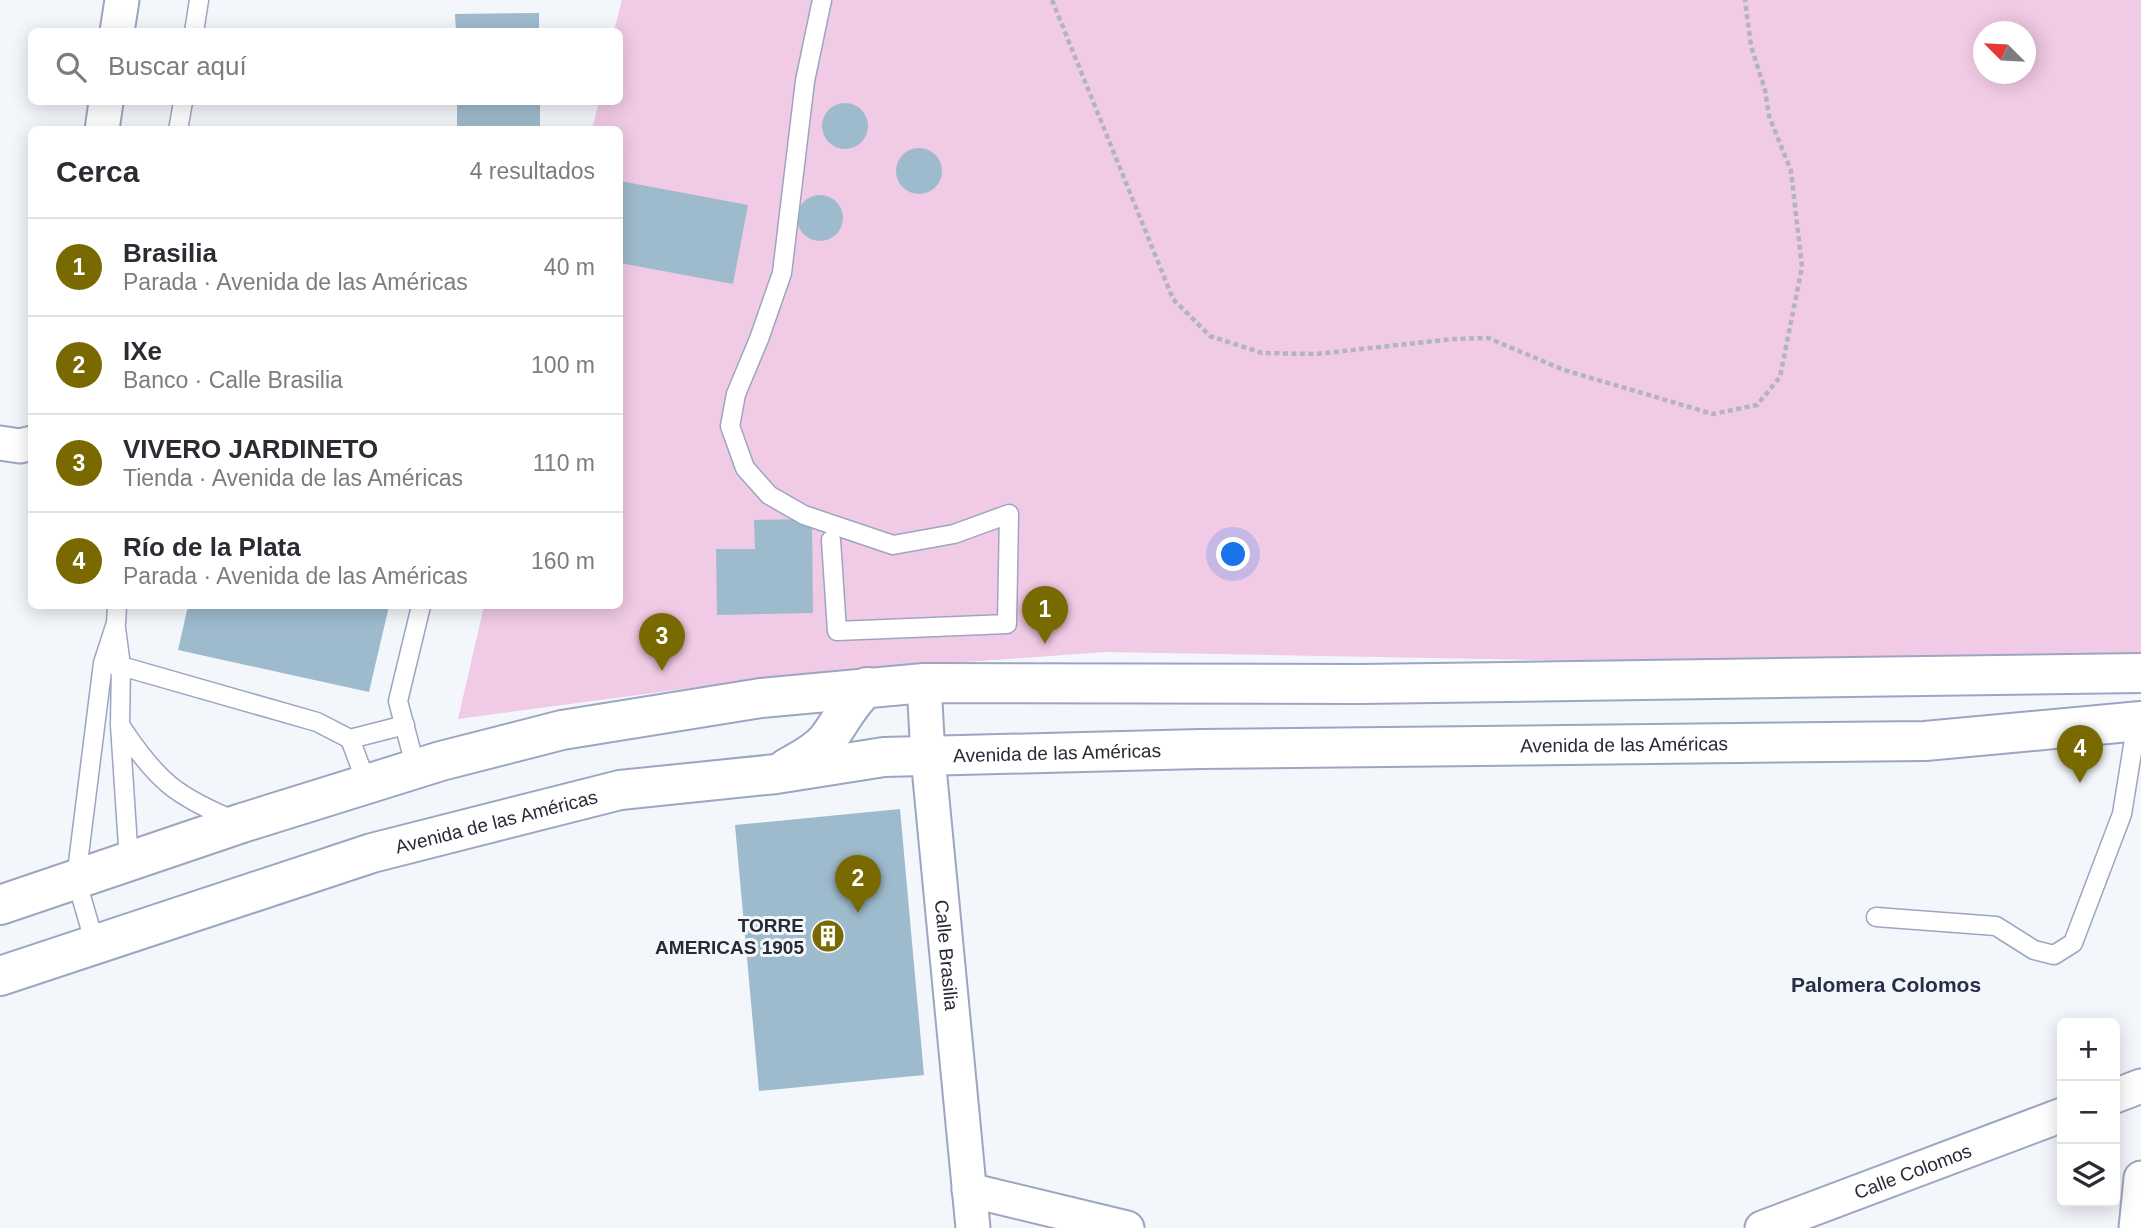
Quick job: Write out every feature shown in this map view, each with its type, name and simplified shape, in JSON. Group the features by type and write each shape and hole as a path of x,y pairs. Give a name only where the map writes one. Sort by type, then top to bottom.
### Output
{"main road":[{"path":"0,905 242,823 416,769 562,730 761,698 924,683 1360,684 2141,673"},
{"path":"776,774 810,755 826,740 849,706 867,687"},
{"name":"Avenida de las Américas","path":"0,976 372,853 620,790 776,774 884,757 1199,750 1925,741 2139,721"}],"street":[{"path":"118,28 122,0"},
{"path":"103,126 106,105"},
{"path":"0,443 20,446 28,444"},
{"name":"Calle Brasilia","path":"924,683 973,1228"},
{"path":"2120,1094 2141,1086"},
{"name":"Calle Colomos","path":"1762,1228 2057,1117"},
{"path":"2136,1228 2141,1178"},
{"path":"969,1190 1127,1228"}],"lane":[{"path":"195,28 199,0"},
{"path":"822,0 805,81 782,273 736,394 730,426 745,468 769,495 804,515 893,545 954,534 1009,514 1007,624 837,631 831,540"},
{"path":"179,126 182,105"},
{"path":"416,769 398,701 420,609"},
{"path":"95,944 75,879 103,663 116,614"},
{"path":"116,614 121,666 120,725 129,862"},
{"path":"103,663 317,722 349,739 367,784"},
{"path":"1876,917 1996,926 2034,950 2054,955 2073,943 2122,814 2139,721"},
{"path":"120,725 144,761 169,786 207,809 242,823"},
{"path":"349,739 405,725"}],"path":[{"path":"1052,0 1172,299 1210,336 1262,354 1316,354 1453,339 1488,338 1564,370 1713,414 1757,405 1780,377 1802,267 1791,170 1769,116 1765,90 1751,46 1745,0"}],"shaded area":[{"path":"622,0 2141,0 2141,671 1105,652 788,675 458,719 483,609 623,609 623,126 593,126 598,105 623,105 623,28 615,28"}],"building":[{"path":"539,13 539,28 456,28 455,14"},
{"path":"845,103 861,110 868,126 861,142 845,149 829,142 822,126 829,110"},
{"path":"457,105 540,105 540,126 457,126"},
{"path":"919,148 935,155 942,171 935,187 919,194 903,187 896,171 903,155"},
{"path":"623,182 748,205 733,284 623,264"},
{"path":"820,195 836,202 843,218 836,234 820,241 804,234 797,218 804,202"},
{"path":"812,519 813,613 717,615 716,549 755,549 754,520"},
{"path":"187,609 388,609 369,692 178,650"},
{"name":"TORRE AMERICAS 1905","path":"900,809 924,1075 759,1091 735,825"}],"place":[{"name":"Brasilia","path":"1045,644"},
{"name":"VIVERO JARDINETO","path":"662,671"},
{"name":"Río de la Plata","path":"2080,783"},
{"name":"IXe","path":"858,913"},
{"name":"TORRE AMERICAS 1905","path":"828,936"}],"district":[{"name":"Palomera Colomos","path":"1886,985"}]}
